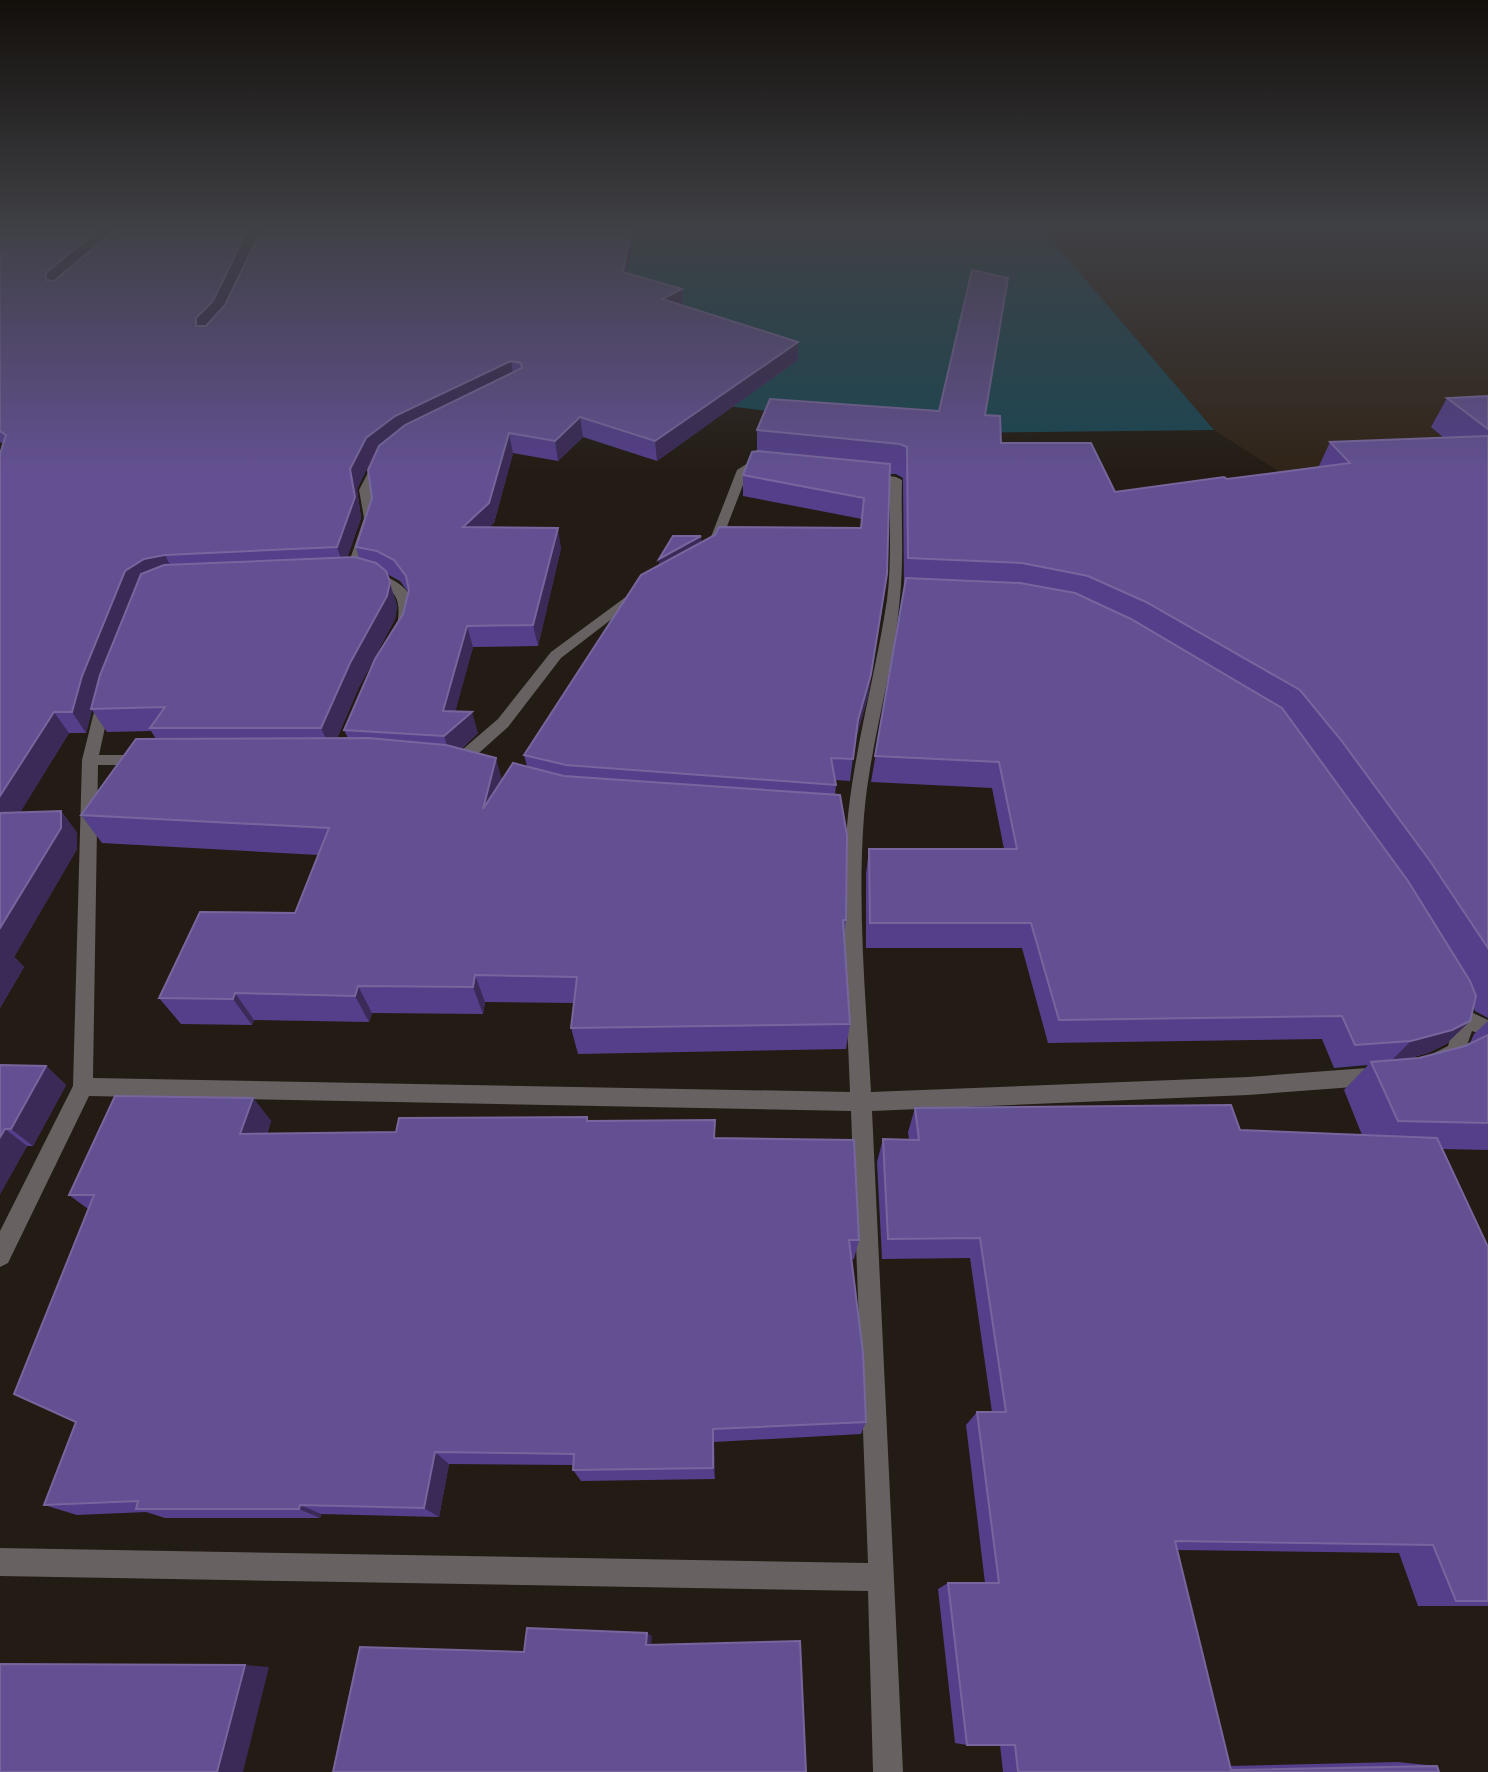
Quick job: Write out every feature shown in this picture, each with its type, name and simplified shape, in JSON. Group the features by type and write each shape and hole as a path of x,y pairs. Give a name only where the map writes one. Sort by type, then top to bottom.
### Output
{"street":[{"path":"387,452 378,462 365,490 370,518 344,574 367,574 388,581 406,596 408,608 404,629 398,639"},
{"path":"699,560 710,552 716,541 744,468 784,468"},
{"path":"850,474 896,480 901,596 849,816 888,1772"},
{"path":"479,772 449,765 503,723 556,655 633,594 651,584"},
{"path":"0,1255 83,1087 90,760 109,686"},
{"path":"90,760 158,760"},
{"path":"1422,1066 1456,1051 1465,1019 1451,989"},
{"path":"1465,1019 1488,1029"},
{"path":"83,1087 862,1102 1248,1086 1400,1072"},
{"path":"0,1562 882,1577"}],"shaded area":[{"path":"1109,308 1488,308 1488,685 1284,475 1214,430"}],"water":[{"path":"483,308 1110,308 1214,430 950,433 529,382"}],"building":[{"path":"0,308 206,308 196,318 196,326 206,326 223,308 689,308 798,342 655,441 580,417 555,441 509,433 489,503 463,527 558,528 533,625 467,626 443,711 472,712 444,736 344,730 375,659 403,614 409,590 406,576 394,560 377,551 356,547 372,498 368,470 379,446 405,425 522,368 521,363 511,361 395,416 366,438 350,469 355,497 337,547 165,555 144,559 125,571 82,676 72,712 54,712 0,796 0,454 6,435 0,431"},
{"path":"963,308 1003,308 985,415 1000,416 1001,443 1091,443 1115,492 1350,463 1330,442 1488,436 1488,948 1430,861 1341,740 1300,690 1146,602 1088,576 1022,563 908,558 907,447 900,444 757,430 770,399 939,411"},
{"path":"1488,396 1488,429 1447,398"},
{"path":"752,452 890,464 887,574 871,674 858,720 853,759 831,758 836,785 566,765 524,755 641,575 715,535 719,527 861,528 864,498 743,475"},
{"path":"673,536 701,536 659,559"},
{"path":"355,557 376,563 386,571 390,582 387,596 350,663 321,728 150,728 165,707 91,709 100,675 141,574 164,565"},
{"path":"906,578 1020,583 1075,593 1131,619 1282,708 1408,881 1470,981 1476,996 1470,1021 1452,1030 1411,1041 1355,1045 1342,1016 1059,1020 1031,923 870,923 869,849 1017,849 999,762 875,756"},
{"path":"368,738 446,745 496,758 483,809 513,763 564,776 840,795 847,835 846,920 843,920 850,1024 571,1028 577,977 475,975 473,987 358,986 355,996 235,993 233,999 159,998 200,912 295,913 329,828 81,815 136,739"},
{"path":"61,811 61,828 0,928 0,813"},
{"path":"1488,1035 1488,1123 1398,1121 1371,1062 1419,1058 1465,1046"},
{"path":"0,1065 46,1066 11,1129 5,1129 0,1137"},
{"path":"115,1096 253,1098 240,1134 396,1132 399,1118 587,1117 587,1121 715,1120 714,1138 854,1140 859,1240 849,1240 863,1353 866,1422 713,1429 713,1468 573,1470 574,1454 435,1452 424,1508 300,1505 299,1509 136,1509 138,1501 44,1505 76,1422 14,1394 94,1195 69,1195"},
{"path":"1231,1105 1240,1130 1437,1138 1488,1247 1488,1601 1456,1601 1433,1545 1175,1541 1231,1770 1437,1766 1439,1772 1018,1772 1015,1745 967,1745 948,1583 999,1583 977,1412 1006,1412 980,1238 888,1239 883,1139 919,1140 915,1108"},
{"path":"527,1628 647,1633 646,1645 800,1641 806,1772 333,1772 360,1647 524,1652"},
{"path":"0,1664 245,1665 217,1772 0,1772"}]}
